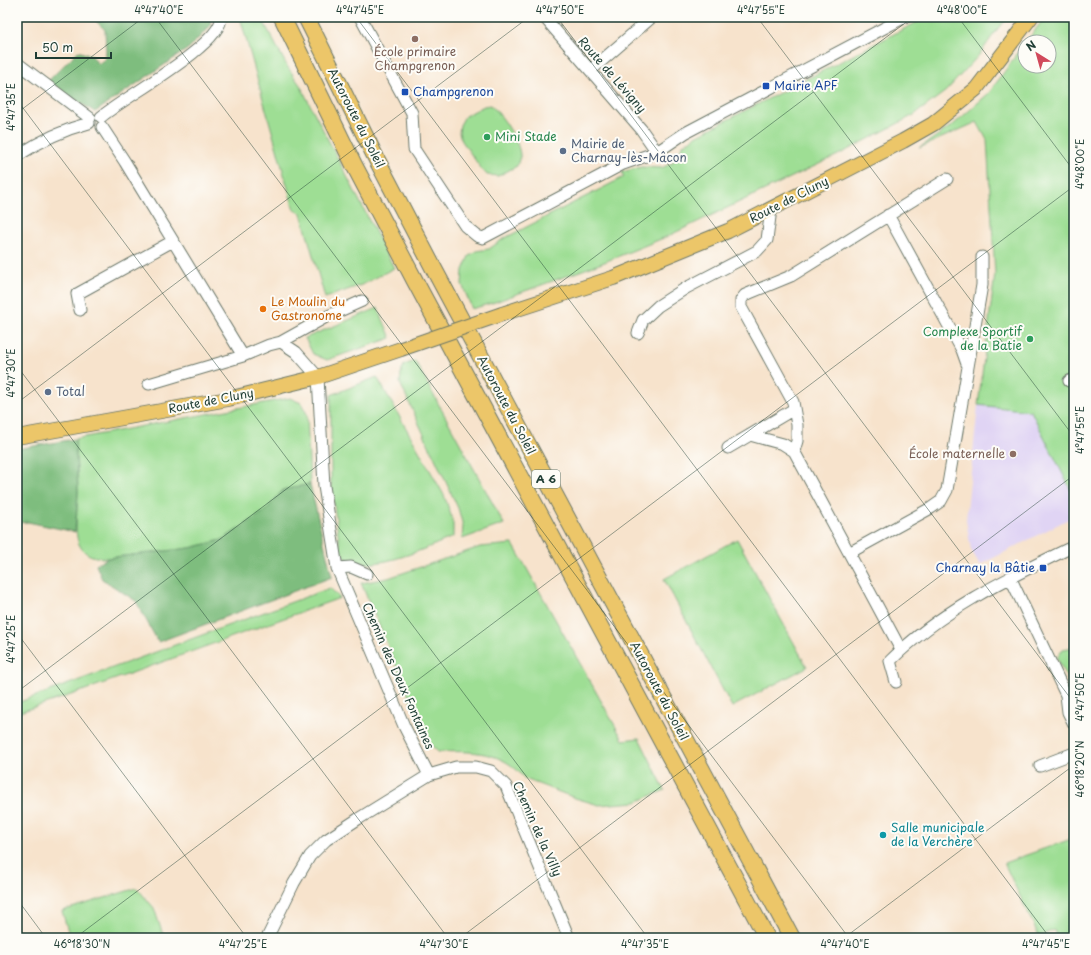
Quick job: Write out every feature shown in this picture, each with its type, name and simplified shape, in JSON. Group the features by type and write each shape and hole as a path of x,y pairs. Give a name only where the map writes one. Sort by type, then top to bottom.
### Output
{"highway":[{"name":"Autoroute du Soleil","path":"282,17 354,166 767,938"},
{"name":"Autoroute du Soleil","path":"306,17 431,264 792,938"}],"main road":[{"name":"Route de Cluny","path":"17,437 228,399 318,376 626,272 728,231 933,124 976,89 995,61 1031,17"}],"street":[{"path":"17,156 40,142 68,128 96,121 124,100 181,63 216,33 221,22 221,17"},
{"path":"360,17 412,113 414,149 465,226 476,236 483,238 623,164 657,152 685,133 905,17"},
{"name":"Route de Lévigny","path":"544,17 592,70 642,129 657,152"},
{"path":"592,70 652,17"},
{"path":"17,63 96,121 125,162 243,356"},
{"path":"794,451 797,433 792,402 741,307 740,300 745,295 791,276 946,180"},
{"path":"638,333 643,320 658,306 686,288 757,251 767,240 771,209"},
{"path":"888,215 962,350 968,364"},
{"path":"80,310 77,294 173,241"},
{"path":"849,553 932,508 941,500 946,490 982,285 982,257"},
{"path":"149,384 243,356 269,345 281,342 326,317 362,301"},
{"path":"281,342 296,352 318,376"},
{"name":"Chemin des Deux Fontaines","path":"318,376 324,486 337,568 404,726 429,775"},
{"path":"728,448 794,409"},
{"path":"750,434 783,444 794,451 901,650"},
{"path":"896,682 890,661 901,650 949,613 979,593 1074,546"},
{"path":"337,568 351,567 367,574"},
{"path":"1010,578 1066,695 1068,712 1074,724"},
{"path":"1040,766 1074,753"},
{"name":"Chemin de la Villy","path":"429,775 456,766 476,767 491,771 506,786 569,938"},
{"path":"267,938 294,883 310,856 321,845 358,819 429,775"}],"shaded area":[{"name":"École maternelle","path":"978,405 1031,411 1074,496 1074,516 980,565 971,550 966,520"}],"green space":[{"path":"92,17 211,17 210,26 189,48 95,112 47,82 78,51 92,56 98,64 105,59 105,30"},
{"path":"240,17 261,17 287,66 300,85 394,268 364,284 325,298 301,213 294,210"},
{"path":"927,17 1010,17 999,27 979,55 946,91 914,115 838,155 666,237 602,263 472,309 462,284 463,270 469,256 476,251 489,249 503,239 624,177 622,172 641,167 662,168 673,162 683,145 696,136"},
{"name":"Complexe Sportif de la Batie","path":"1045,17 1074,17 1074,496 1031,411 978,405 995,274 987,140 977,122 919,148 953,125 989,93 1017,54 1017,74 1057,74 1057,34 1032,34"},
{"name":"Mini Stade","path":"490,105 510,129 517,144 520,157 517,166 498,176 487,175 462,141 459,133 460,125 465,116 484,106"},
{"path":"378,308 391,338 327,360 313,354 305,338"},
{"path":"415,361 504,524 462,539 463,526 458,508 400,383 404,365"},
{"path":"377,377 444,495 453,521 453,537 403,556 375,563 363,563 351,561 341,555 331,483 331,395"},
{"path":"290,398 301,403 307,414 310,484 283,490 266,511 222,540 190,548 108,558 94,557 85,552 80,545 76,526 78,492 75,439"},
{"path":"75,439 78,492 75,532 28,522 17,523 17,449"},
{"path":"310,484 332,577 158,642 136,601 102,579 96,565 108,558 190,548 222,540 265,511 283,490"},
{"path":"737,539 807,667 732,707 664,579"},
{"path":"513,544 623,740 639,738 665,790 636,802 599,805 575,798 525,779 516,769 497,757 474,752 438,752 429,743 361,583 388,578 480,547"},
{"path":"330,588 340,598 17,713 17,703"},
{"path":"1074,647 1074,693 1057,658 1063,649"},
{"path":"1074,838 1074,938 1057,938 1054,930 1039,936 1004,863"},
{"path":"137,888 154,908 164,938 70,938 62,911"}],"place":[{"name":"École primaire Champgrenon","path":"415,39"},
{"name":"Mairie APF","path":"766,86"},
{"name":"Champgrenon","path":"405,92"},
{"name":"Mini Stade","path":"487,137"},
{"name":"Mairie de Charnay-lès-Mâcon","path":"563,151"},
{"name":"Le Moulin du Gastronome","path":"263,309"},
{"name":"Complexe Sportif de la Batie","path":"1030,339"},
{"name":"Total","path":"48,392"},
{"name":"École maternelle","path":"1013,454"},
{"name":"Charnay la Bâtie","path":"1043,568"},
{"name":"Salle municipale de la Verchère","path":"883,835"}]}
